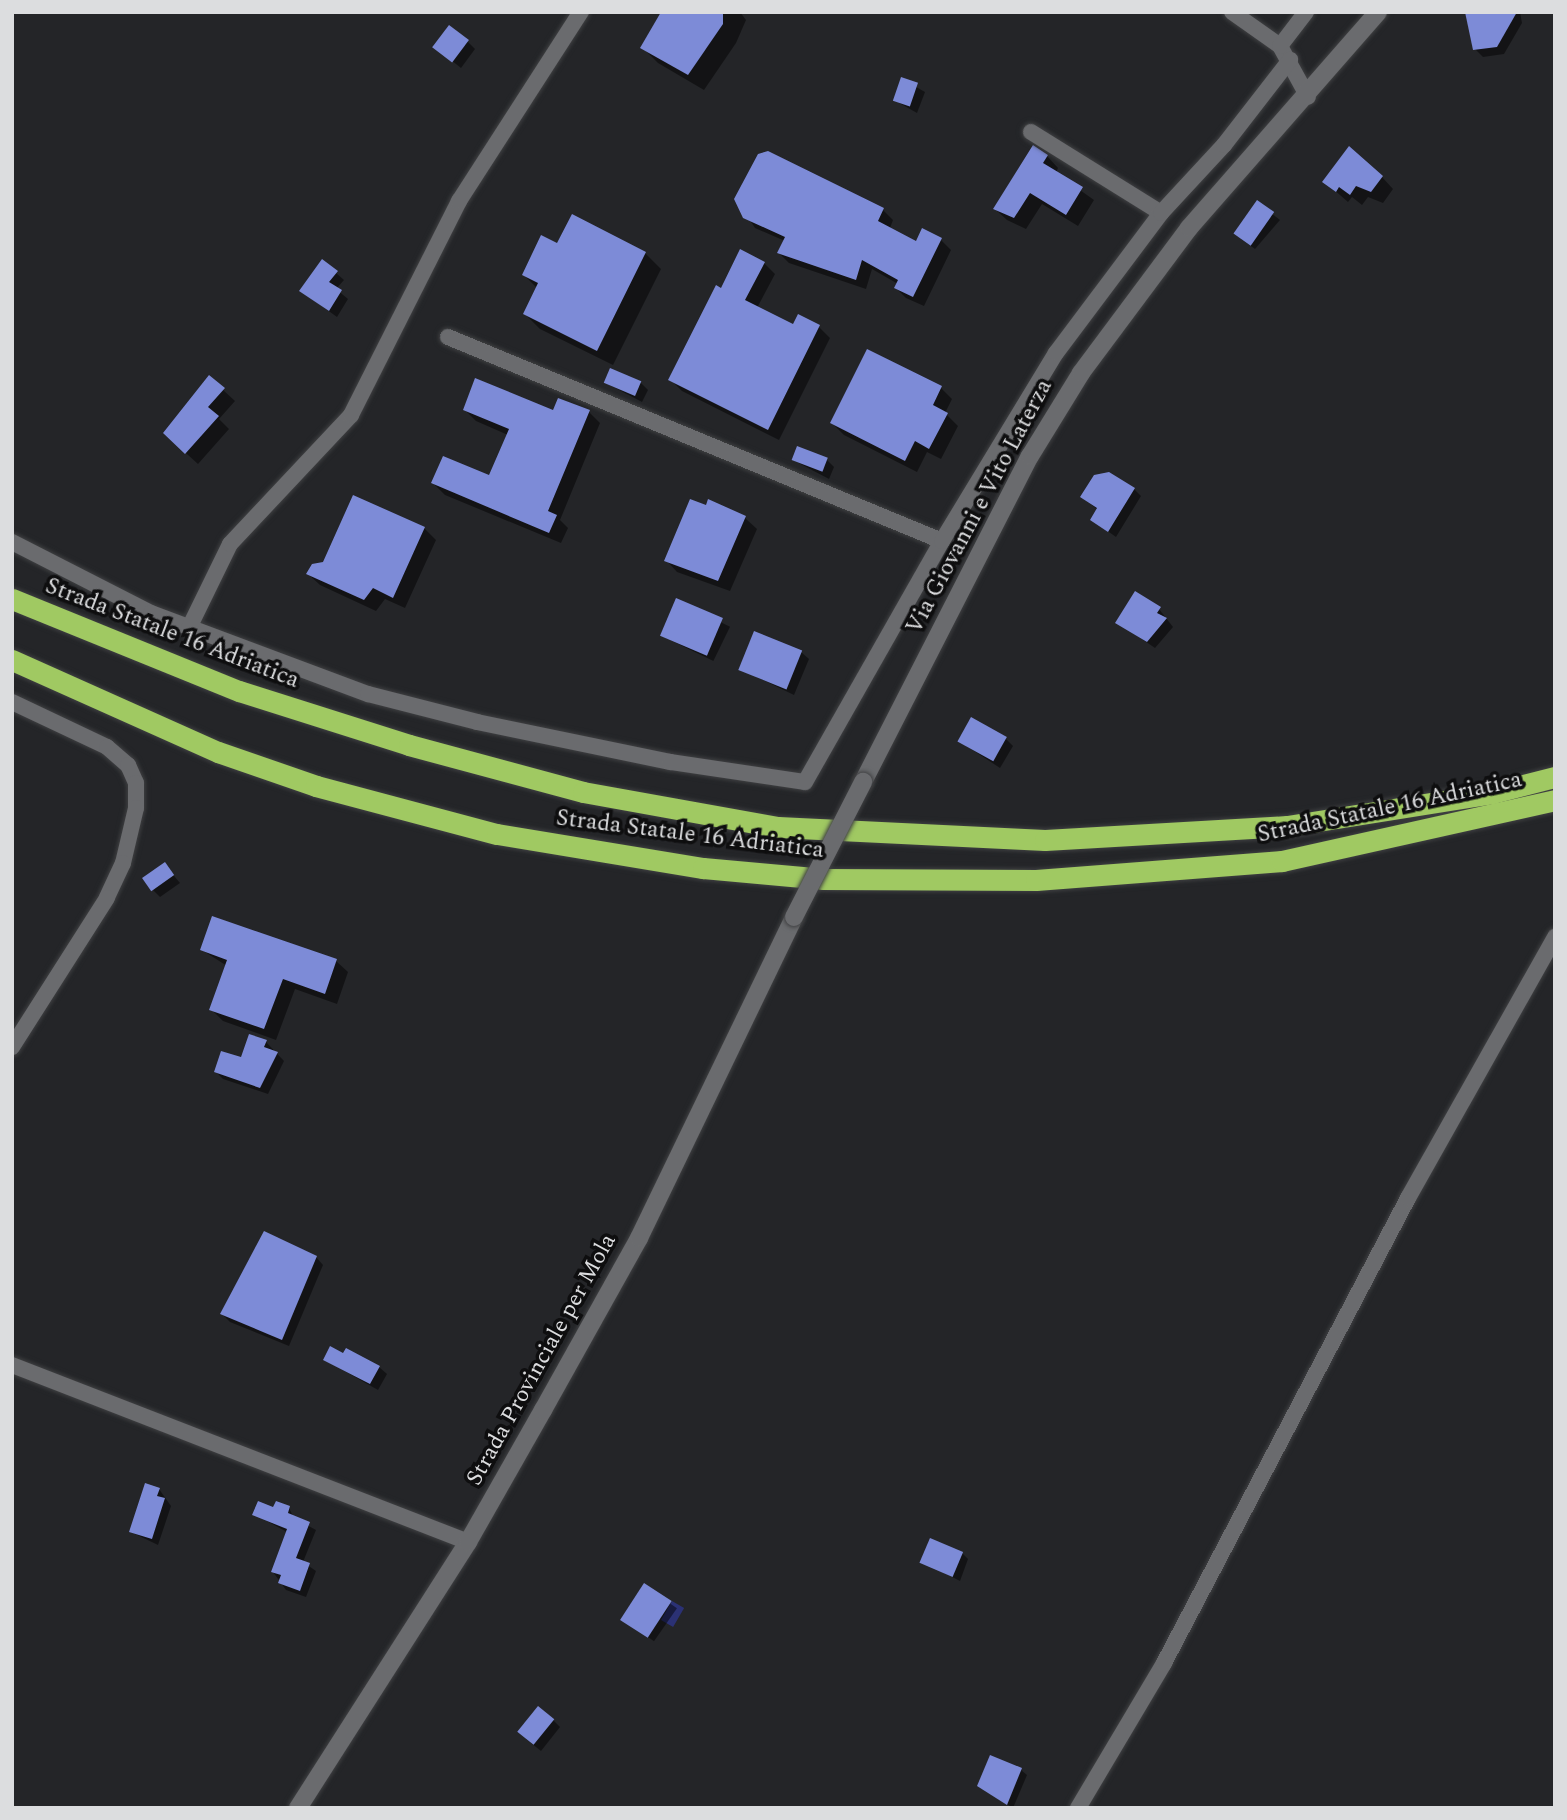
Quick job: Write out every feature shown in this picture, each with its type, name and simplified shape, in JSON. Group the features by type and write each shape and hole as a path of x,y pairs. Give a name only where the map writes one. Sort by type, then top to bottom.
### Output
{"highway":[{"name":"Strada Statale 16 Adriatica","path":"12,599 239,691 409,746 583,792 778,827 1045,840 1247,828 1492,793 1555,777"},
{"name":"Strada Statale 16 Adriatica","path":"12,660 218,752 316,786 510,836 703,868 823,880 1036,880 1282,861 1555,800"}],"street":[{"path":"189,628 230,544 351,415 459,201 581,12"},
{"path":"1232,12 1280,46 1308,97"},
{"path":"1280,46 1306,12"},
{"name":"Via Giovanni e Vito Laterza","path":"794,917 1030,456 1081,373 1189,228 1308,97 1378,12"},
{"path":"12,542 189,628 368,694 477,722 671,762 805,782 942,541 1056,353 1161,214 1224,145 1290,60"},
{"path":"1031,132 1161,214"},
{"path":"448,337 942,541"},
{"path":"12,702 107,747 128,765 136,795 123,863 107,898 12,1047"},
{"name":"Strada Provinciale per Mola","path":"298,1808 467,1542 639,1238 794,917"},
{"path":"1078,1808 1164,1663 1408,1199 1555,937"},
{"path":"12,1365 467,1542"}],"shaded area":[{"path":"672,1601 684,1608 673,1627 661,1620"}],"building":[{"path":"661,12 723,12 723,24 688,75 640,48"},
{"path":"1465,12 1517,12 1497,47 1473,50"},
{"path":"449,25 469,40 452,62 432,47"},
{"path":"901,77 918,83 910,106 893,101"},
{"path":"1033,145 1048,155 1043,163 1083,187 1066,215 1030,193 1014,218 993,209"},
{"path":"1349,146 1383,176 1371,192 1356,186 1350,195 1339,187 1336,192 1322,182"},
{"path":"768,151 884,208 878,221 916,241 922,228 942,238 913,297 894,288 898,280 862,260 856,280 777,253 785,237 743,218 734,199 758,154"},
{"path":"1257,200 1274,212 1251,246 1233,234"},
{"path":"572,214 646,252 597,351 523,314 538,283 522,275 541,235 557,243"},
{"path":"740,249 765,262 745,300 793,324 798,314 820,325 768,430 668,380 716,285 721,288"},
{"path":"322,259 338,271 329,282 342,290 329,311 299,291"},
{"path":"867,349 942,386 933,405 948,413 929,449 915,441 905,461 830,423"},
{"path":"610,368 641,381 635,396 604,383"},
{"path":"209,375 225,388 208,407 219,416 185,454 163,433"},
{"path":"475,378 553,410 558,398 590,410 548,511 557,515 549,533 431,483 443,456 489,475 509,429 463,410"},
{"path":"797,446 828,458 822,472 792,460"},
{"path":"1109,472 1135,488 1108,532 1090,520 1097,508 1080,497 1094,475"},
{"path":"353,495 425,527 393,598 373,588 364,600 306,574 312,564 323,562"},
{"path":"690,499 706,505 708,499 746,516 718,581 664,561"},
{"path":"1135,591 1161,607 1157,613 1167,618 1147,642 1115,623"},
{"path":"676,598 723,618 707,656 660,636"},
{"path":"754,631 802,650 786,689 738,670"},
{"path":"971,717 1007,737 993,761 957,741"},
{"path":"165,862 174,875 151,891 142,878"},
{"path":"212,916 337,959 325,994 283,979 264,1029 209,1010 227,960 200,950"},
{"path":"249,1034 267,1040 264,1047 278,1052 260,1088 214,1072 221,1051 241,1057"},
{"path":"264,1231 317,1256 282,1340 220,1314"},
{"path":"330,1346 343,1353 346,1348 380,1366 370,1384 323,1360"},
{"path":"145,1483 160,1488 157,1496 165,1498 152,1539 129,1532"},
{"path":"258,1501 273,1507 276,1501 290,1506 288,1513 310,1522 296,1558 310,1563 300,1591 278,1583 281,1575 271,1572 287,1529 252,1515"},
{"path":"930,1538 963,1552 953,1577 919,1563"},
{"path":"644,1583 672,1601 648,1638 620,1620"},
{"path":"538,1706 554,1719 534,1745 517,1732"},
{"path":"990,1755 1022,1768 1007,1805 977,1786"}]}
